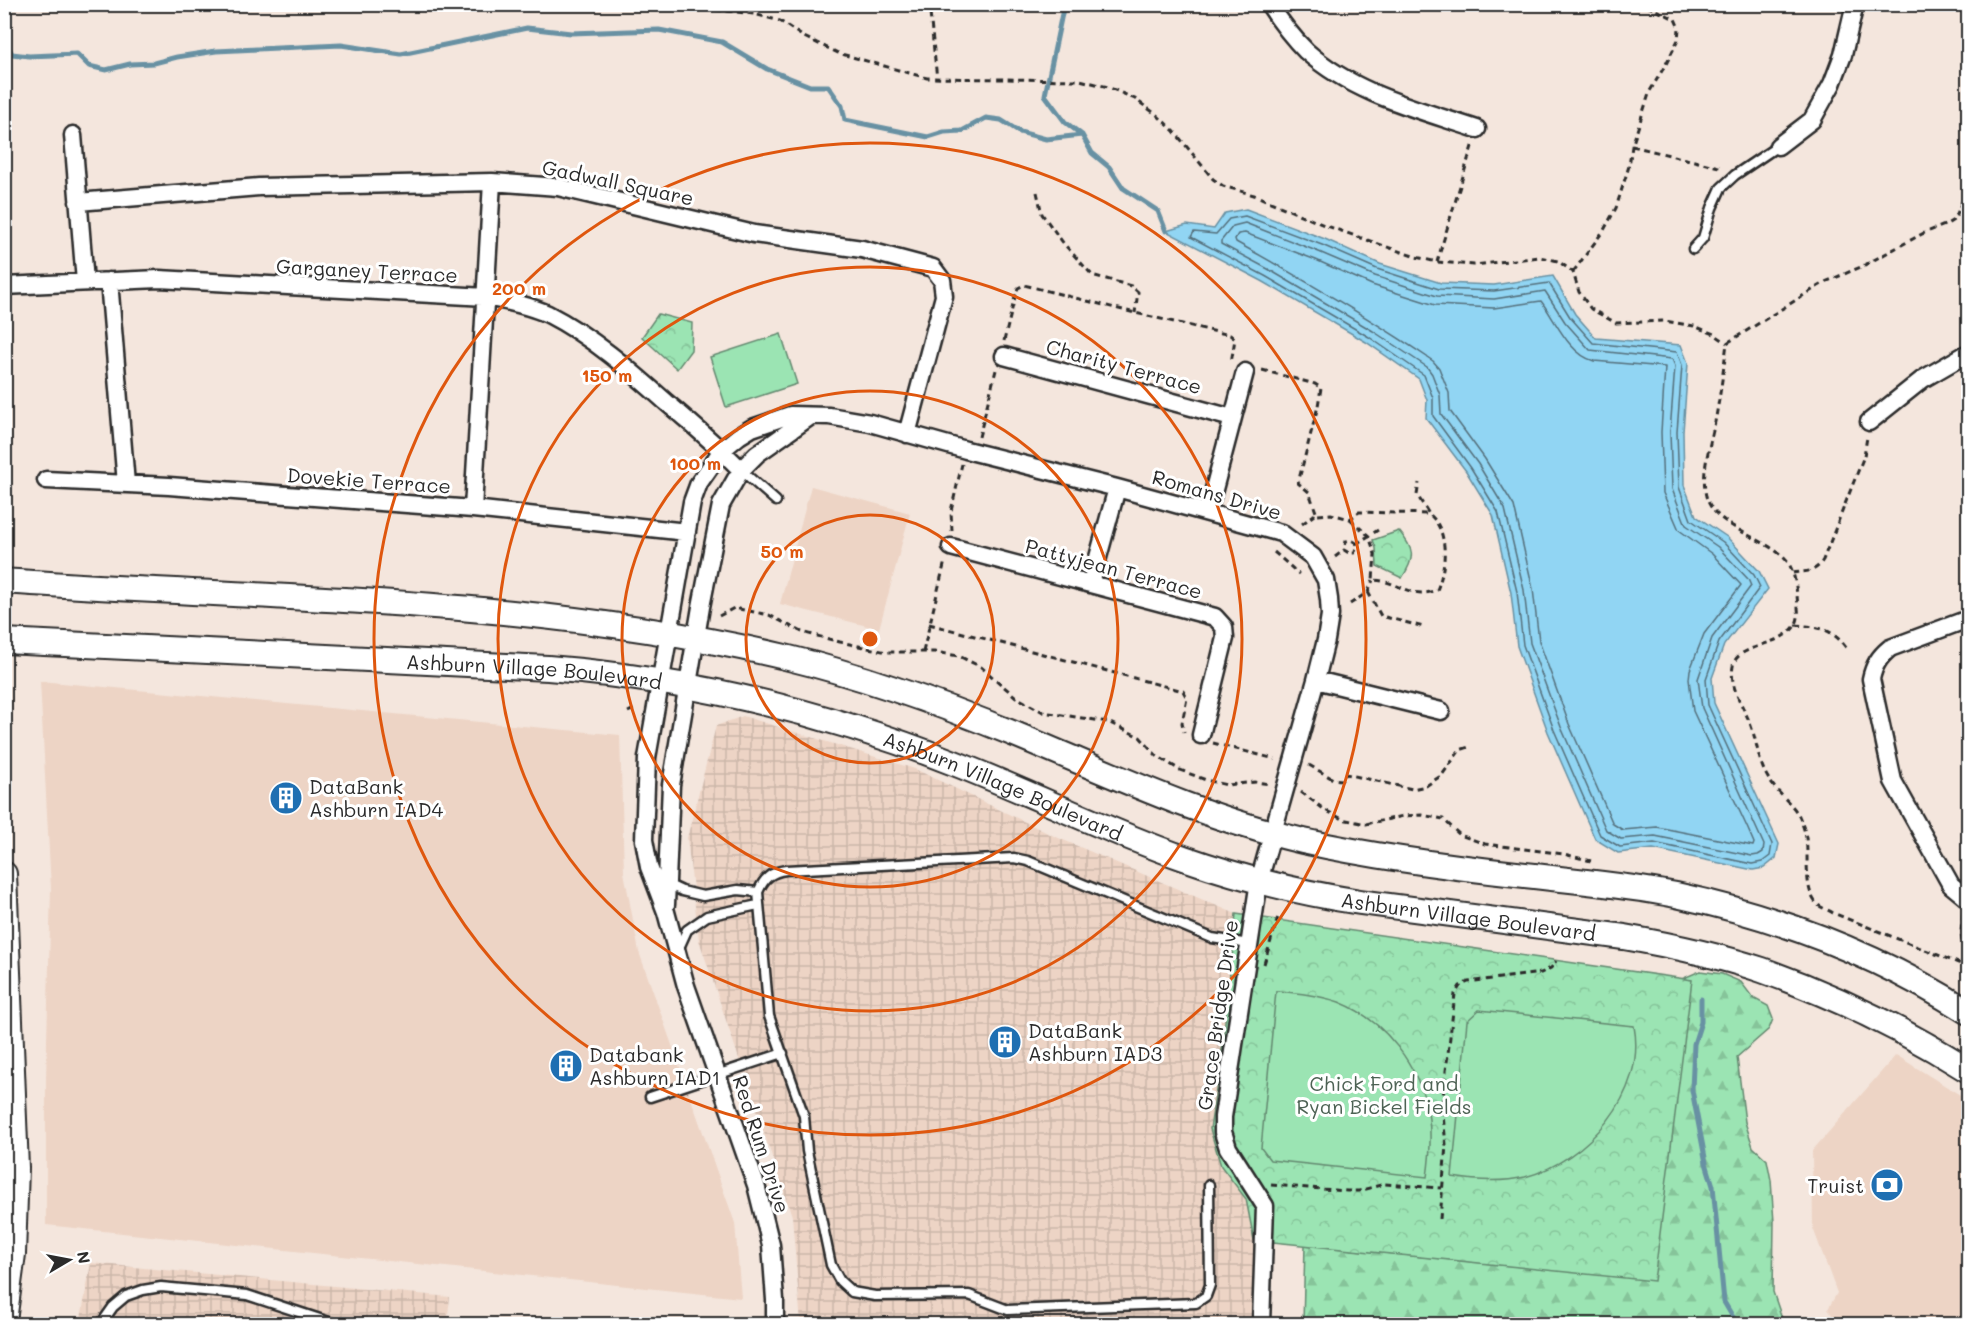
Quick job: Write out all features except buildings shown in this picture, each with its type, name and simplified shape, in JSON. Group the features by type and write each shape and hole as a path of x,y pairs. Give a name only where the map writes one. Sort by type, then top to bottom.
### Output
{"main road":[{"path":"4,581 434,604 587,621 670,634 798,660 904,692 1016,735 1178,802 1272,834 1413,860 1624,887 1677,896 1730,909 1816,936 1883,964 1968,1012"},
{"name":"Ashburn Village Boulevard","path":"4,641 548,668 593,672 688,687 805,714 898,742 1184,858 1259,881 1326,897 1624,937 1667,945 1760,969 1857,1008 1910,1035 1968,1070"},
{"path":"4,874 16,1168 13,1254 4,1322"}],"street":[{"path":"1269,4 1286,29 1329,70 1356,86 1384,98 1477,129"},
{"path":"1778,146 1812,120 1832,84 1843,55 1855,4"},
{"path":"73,135 85,282"},
{"path":"474,509 492,182"},
{"name":"Gadwall Square","path":"78,202 260,187 492,182 558,187 754,234 862,249 933,268 942,280 944,296 907,434"},
{"name":"Garganey Terrace","path":"4,286 159,279 486,297 516,303 547,314 574,330 639,378 722,450 741,470"},
{"path":"109,281 126,484"},
{"path":"1869,422 1923,379 1968,353"},
{"name":"Charity Terrace","path":"1001,358 1232,418"},
{"path":"1208,512 1246,369"},
{"name":"Romans Drive","path":"670,634 692,502 699,483 722,450 739,436 752,428 790,416 829,416 870,423 1281,533 1313,557 1326,580 1330,615 1316,680 1259,881"},
{"path":"696,639 722,505 741,470 768,446 811,416"},
{"name":"Dovekie Terrace","path":"46,480 474,509 687,532"},
{"path":"1091,583 1117,488"},
{"name":"Pattyjean Terrace","path":"949,546 1215,617 1224,627 1225,638 1201,738"},
{"path":"1966,906 1951,885 1893,781 1871,679 1873,667 1880,656 1890,648 1968,619"},
{"name":"Red Rum Drive","path":"670,634 647,758 644,840 649,867 666,912 686,986 756,1185 771,1245 775,1324"},
{"name":"Red Rum Drive","path":"666,912 671,785 696,639"},
{"path":"1316,680 1441,711"},
{"name":"Grace Bridge Drive","path":"1259,881 1222,1117 1223,1132 1228,1148 1265,1206 1261,1324"}],"lane":[{"path":"1693,249 1703,238 1721,188 1735,175 1778,146"},
{"path":"741,470 776,501"},
{"path":"1209,1185 1210,1285 1206,1296 1196,1303 1008,1310 969,1295 875,1296 852,1292 840,1281 831,1264 807,1152 804,1116 769,1016 758,892 763,880 774,872 786,870 1014,858 1028,861 1212,938 1249,944"},
{"path":"667,884 682,891 703,896 738,890 758,892"},
{"path":"677,953 687,930 707,916 758,905"},
{"path":"650,1097 783,1053"},
{"path":"100,1324 113,1307 126,1296 161,1287 247,1295 335,1324"}],"path":[{"path":"664,4 754,14 780,21 802,36 838,53 927,78 1080,80 1108,87 1135,99 1157,115 1174,131 1213,179 1223,186 1254,195 1324,225 1437,262 1474,265 1540,257 1558,261 1573,272 1580,292 1591,309 1616,323 1665,321 1694,326 1714,334 1727,343"},
{"path":"716,4 717,11"},
{"path":"929,4 937,79"},
{"path":"1573,272 1604,230 1616,208 1629,166 1632,146 1650,91 1678,40 1679,28 1675,19 1643,4"},
{"path":"1437,262 1477,129"},
{"path":"1632,146 1728,170"},
{"path":"1037,192 1042,214 1092,275 1131,286 1138,292 1135,313"},
{"path":"1967,966 1833,913 1817,904 1809,886 1806,838 1802,825 1797,814 1771,783 1760,763 1752,726 1735,693 1733,680 1732,664 1740,655 1790,634 1796,625 1799,612 1793,573 1782,555 1728,523 1711,507 1706,495 1706,467 1727,343 1825,282 1861,267 1922,234 1947,225 1955,219 1964,196 1968,193"},
{"path":"978,438 1001,358 1016,293 1018,288 1024,285 1230,334 1235,339 1231,365 1315,384 1321,388 1298,483 1309,492 1317,515 1331,514 1350,519 1369,536 1375,554 1373,580 1368,592 1350,604"},
{"path":"1793,573 1818,568 1823,560 1864,456 1869,422"},
{"path":"923,652 949,546 951,511 962,462"},
{"path":"1373,580 1383,580 1417,594 1428,594 1437,590 1444,569 1443,542 1435,519 1417,495 1419,483"},
{"path":"1302,524 1314,516 1316,510"},
{"path":"1350,519 1359,512 1429,513"},
{"path":"1356,544 1378,530"},
{"path":"1335,557 1344,550 1346,542 1351,540 1356,544"},
{"path":"1344,550 1354,553 1356,544"},
{"path":"1274,552 1299,574"},
{"path":"1368,592 1381,616 1424,627"},
{"path":"719,616 734,608 769,615 802,632 840,642 887,652 934,652 959,656 981,668 1016,697 1042,712 1108,722 1140,737 1157,756 1180,770 1206,780 1227,784 1256,782 1270,784"},
{"path":"929,624 1183,691 1187,698 1182,729 1201,738 1275,759"},
{"path":"1796,625 1817,626 1837,635 1847,649"},
{"path":"628,712 636,708"},
{"path":"1310,765 1333,779 1342,780 1346,774 1412,789 1426,786 1442,775 1460,750 1472,746"},
{"path":"1966,906 1961,932 1967,966"},
{"path":"1263,967 1278,917"},
{"path":"1961,932 1968,933"},
{"path":"1440,1219 1446,1144 1442,1105 1455,994 1460,986 1468,982 1542,973 1551,968 1556,960"},
{"path":"1265,1183 1347,1191 1359,1191 1384,1184 1442,1188"}],"shaded area":[{"path":"811,486 910,513 879,629 780,604"},
{"path":"40,681 620,735 624,872 639,952 735,1223 741,1298 46,1225 46,1080 51,889"},
{"path":"743,716 915,769 1054,836 1236,914 1222,1051 1210,1129 1221,1166 1246,1199 1254,1240 1252,1324 801,1324 792,1216 699,940 687,838 716,726"},
{"path":"1896,1055 1968,1100 1968,1324 1838,1324 1828,1309 1837,1293 1813,1228 1812,1151"},
{"path":"91,1263 450,1297 447,1324 80,1324"}],"green space":[{"path":"658,314 692,323 691,350 677,369 642,337"},
{"path":"781,334 797,384 726,407 710,357"},
{"path":"1399,531 1408,543 1411,553 1410,564 1402,578 1377,566 1373,540"},
{"name":"Chick Ford and Ryan Bickel Fields","path":"1236,914 1692,980 1654,1281 1254,1240 1246,1199 1221,1166 1210,1129 1222,1051"},
{"path":"1700,971 1722,974 1741,982 1753,998 1768,1006 1773,1019 1769,1029 1737,1057 1745,1122 1753,1147 1767,1160 1771,1180 1774,1222 1773,1292 1784,1324 1303,1324 1305,1245 1593,1274 1625,1265 1677,981"},
{"path":"1276,991 1316,996 1339,1002 1371,1020 1397,1047 1417,1078 1428,1113 1430,1145 1427,1177 1270,1160 1261,1148"},
{"path":"1479,1010 1634,1026 1636,1051 1631,1076 1622,1099 1608,1121 1570,1156 1525,1177 1488,1181 1452,1177 1467,1021"}],"water":[{"path":"1246,209 1325,239 1380,264 1441,283 1494,285 1553,276 1575,314 1596,338 1681,345 1688,363 1683,432 1684,485 1696,516 1727,537 1759,571 1768,589 1724,645 1712,678 1714,703 1779,844 1776,858 1764,868 1753,870 1653,849 1618,853 1595,839 1548,732 1517,646 1511,593 1493,515 1466,471 1426,418 1427,400 1419,379 1366,342 1262,281 1166,231 1187,225 1214,229 1225,213"}],"waterway":[{"path":"1064,4 1045,95 1065,122 1082,135 1092,153 1109,167 1123,188 1158,211 1166,231"},
{"path":"4,40 12,54 29,56 77,54 89,66 106,70 130,64 154,63 216,51 341,45 401,54 527,28 571,33 659,30 722,42 767,69 810,86 828,86 842,106 845,120 928,137 944,132 962,131 986,118 1001,120 1020,132 1046,139 1082,135"},
{"path":"1701,999 1701,1022 1694,1044 1692,1090 1706,1163 1713,1186 1724,1302 1737,1324"}],"place":[{"name":"DataBank Ashburn IAD4","path":"286,798"},
{"name":"DataBank Ashburn IAD3","path":"1005,1042"},
{"name":"Databank Ashburn IAD1","path":"566,1066"},
{"name":"Truist","path":"1887,1185"}]}
